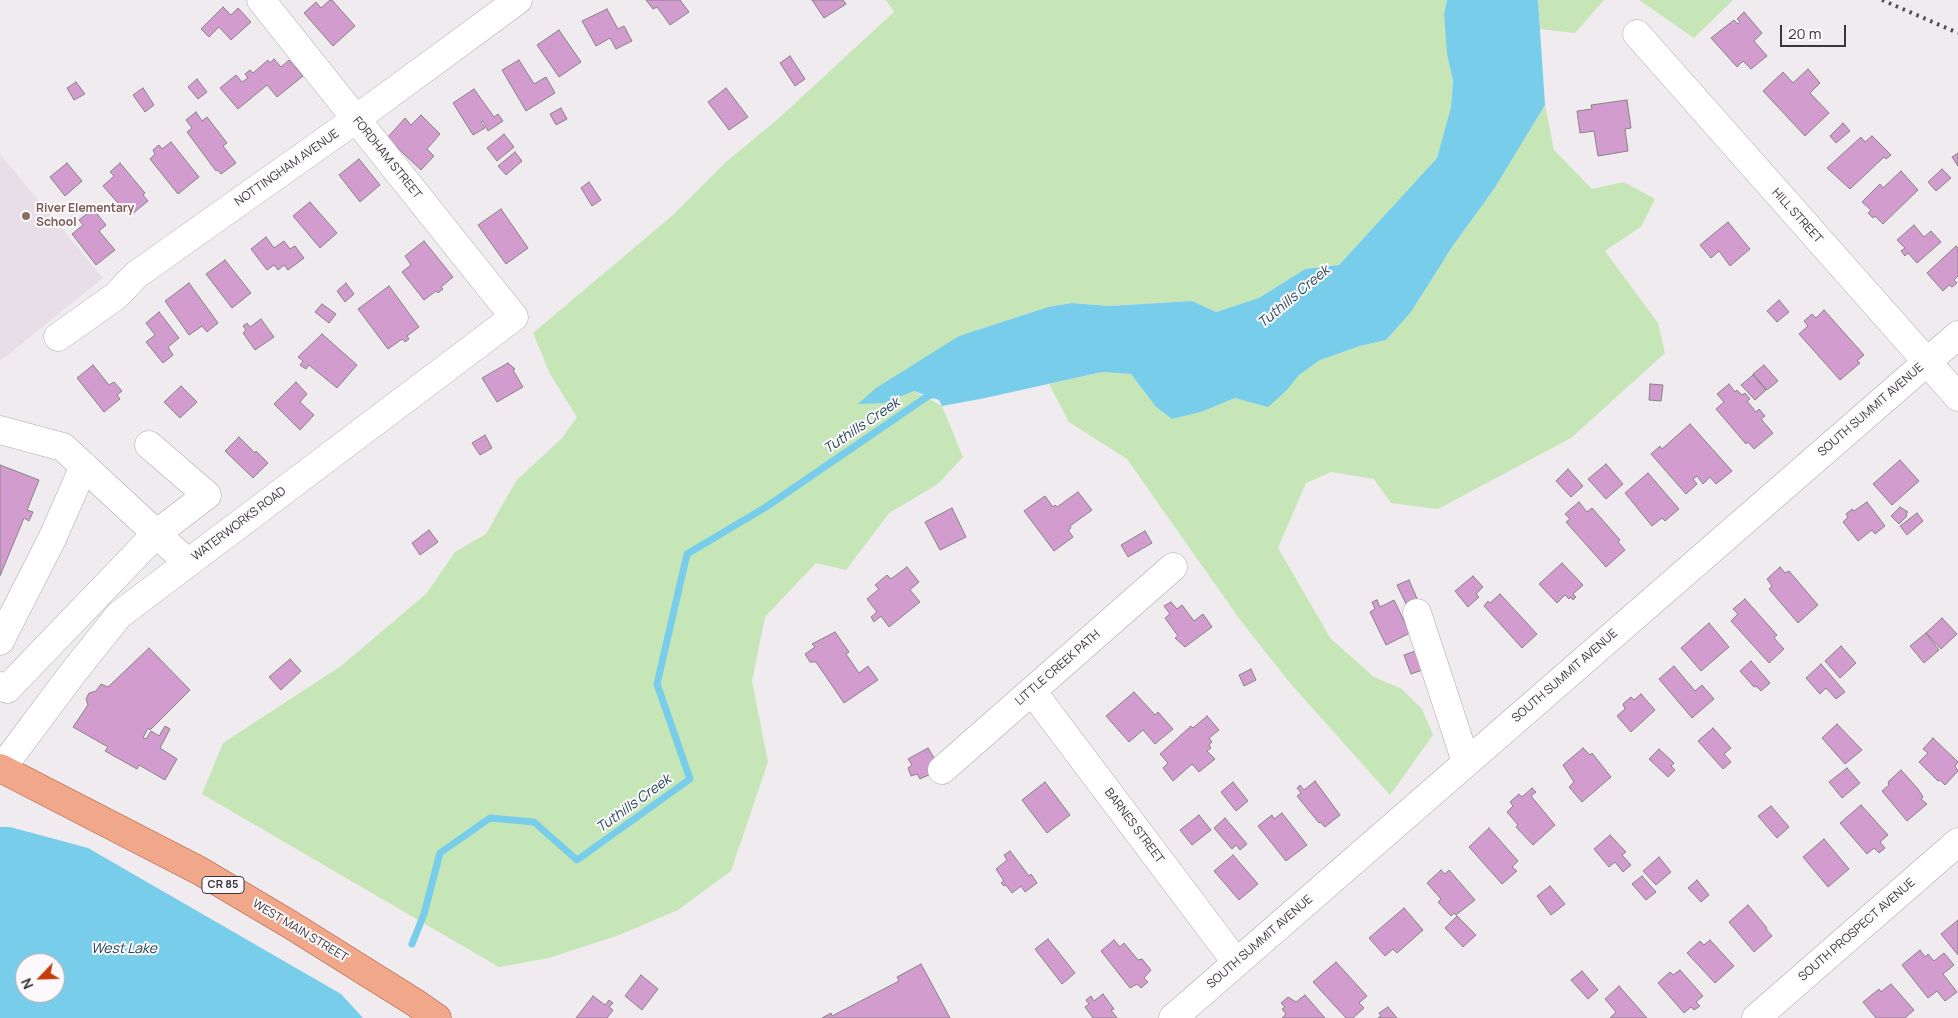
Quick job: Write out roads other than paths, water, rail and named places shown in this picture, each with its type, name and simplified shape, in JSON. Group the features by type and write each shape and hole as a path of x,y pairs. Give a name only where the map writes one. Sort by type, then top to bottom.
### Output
{"main road":[{"name":"WEST MAIN STREET","path":"1,768 200,872 291,925 437,1018"}],"street":[{"name":"FORDHAM STREET","path":"260,0 514,317"},
{"name":"NOTTINGHAM AVENUE","path":"58,338 116,296 136,275 356,119 518,0"},
{"name":"HILL STREET","path":"1637,34 1958,397"},
{"name":"WATERWORKS ROAD","path":"1,768 119,615 514,317"},
{"name":"SOUTH SUMMIT AVENUE","path":"1173,1018 1958,335"},
{"path":"0,430 63,447 188,563"},
{"path":"0,686 7,689 156,534 207,495 149,445"},
{"path":"0,641 52,539 84,466"},
{"name":"LITTLE CREEK PATH","path":"942,770 1174,567"},
{"path":"1417,612 1466,762"},
{"name":"BARNES STREET","path":"1032,690 1236,962"},
{"name":"SOUTH PROSPECT AVENUE","path":"1756,1018 1958,842"}],"water":[{"path":"1447,0 1538,0 1545,105 1494,189 1452,247 1411,312 1386,340 1360,346 1320,360 1299,375 1287,390 1268,407 1235,398 1201,412 1172,419 1156,407 1131,374 1102,372 942,406 939,400 914,391 885,403 858,404 876,388 959,336 1048,307 1072,303 1109,306 1192,301 1216,312 1259,298 1305,269 1339,265 1437,158 1451,107 1453,81 1447,54 1444,14"},
{"name":"West Lake","path":"0,827 10,827 88,848 341,994 363,1018 0,1018"}],"waterway":[{"name":"Tuthills Creek","path":"412,944 424,914 440,853 490,818 534,822 577,860 690,779 657,684 687,554 766,507 928,396 936,394"}],"railway":[{"path":"1882,0 1958,33"}],"place":[{"name":"River Elementary School","path":"26,216"}]}
